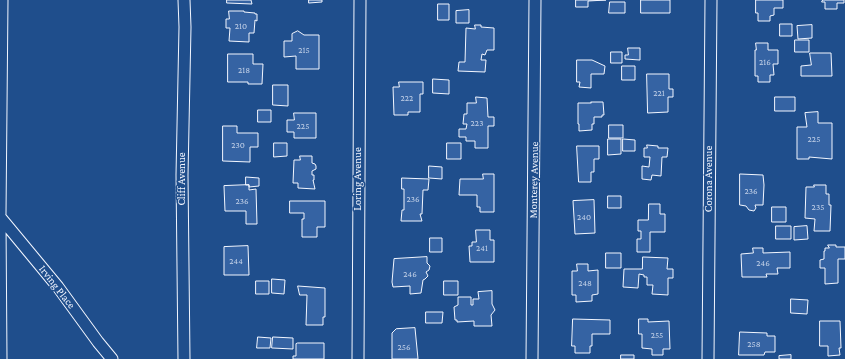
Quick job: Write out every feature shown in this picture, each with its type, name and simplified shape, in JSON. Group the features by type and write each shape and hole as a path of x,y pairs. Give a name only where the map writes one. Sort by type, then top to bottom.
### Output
{"street":[{"path":"0,216 2,0"},
{"name":"Cliff Avenue","path":"184,0 185,27 182,175 184,359"},
{"name":"Loring Avenue","path":"358,359 360,0"},
{"name":"Monterey Avenue","path":"532,359 535,0"},
{"name":"Corona Avenue","path":"708,359 711,0"},
{"name":"Irving Place","path":"0,216 58,287 112,359"},
{"path":"0,222 1,359"}],"building":[{"path":"227,0 251,0 252,4 227,3"},
{"path":"309,0 322,0 322,2 309,3"},
{"path":"576,0 606,0 588,1 588,7 576,7"},
{"path":"641,0 670,0 670,13 641,13"},
{"path":"756,0 783,0 783,8 774,8 774,15 770,16 770,21 758,21 758,13 756,13"},
{"path":"823,0 844,0 844,3 837,3 837,9 825,9 825,2 822,2"},
{"path":"610,2 625,2 625,13 609,13"},
{"path":"438,4 449,4 449,20 438,20"},
{"path":"469,10 469,23 456,23 456,11"},
{"path":"229,11 244,11 257,14 254,33 249,33 249,42 229,41 230,28 226,28 226,19 229,19"},
{"path":"780,24 792,24 792,36 780,36"},
{"path":"475,25 494,28 494,50 487,50 485,55 482,54 481,60 486,60 485,72 458,71 459,62 465,62 466,28 475,29"},
{"path":"812,25 812,38 798,39 797,26"},
{"path":"298,31 304,35 319,35 319,69 296,69 296,56 284,57 284,41 292,41 292,34"},
{"path":"795,40 809,40 809,52 795,52"},
{"path":"756,43 768,43 768,50 778,50 778,64 773,64 774,75 770,75 770,82 758,82 758,76 755,76"},
{"path":"628,48 640,48 640,60 625,59 625,55 628,55"},
{"path":"611,52 622,52 622,63 611,63"},
{"path":"810,53 831,53 832,76 801,76 801,66 811,65"},
{"path":"228,54 253,54 253,64 263,64 262,84 228,82"},
{"path":"577,60 592,60 605,66 604,74 591,74 591,88 579,87 580,82 577,82"},
{"path":"622,66 635,66 635,80 622,80"},
{"path":"647,74 669,74 669,89 673,89 673,97 668,97 668,112 648,113"},
{"path":"433,79 449,80 449,94 433,93"},
{"path":"399,82 423,82 423,94 420,94 420,112 408,112 408,115 394,115 393,87 399,87"},
{"path":"273,85 288,85 288,106 273,105"},
{"path":"476,97 487,98 488,117 494,117 494,126 488,126 488,148 475,148 475,141 466,141 466,137 459,137 459,129 466,129 467,124 463,124 464,114 467,114 467,103 476,103"},
{"path":"775,97 795,97 795,111 775,111"},
{"path":"603,102 604,115 602,115 602,117 594,117 592,130 579,131 578,103"},
{"path":"258,110 271,110 271,122 258,122"},
{"path":"818,112 818,123 832,123 832,159 809,157 809,159 797,159 797,127 807,127 805,113"},
{"path":"294,113 316,113 316,138 294,138 294,132 287,132 287,120 294,120"},
{"path":"609,125 623,125 623,138 609,138"},
{"path":"223,126 237,126 237,133 258,133 258,147 250,147 250,162 223,161"},
{"path":"608,139 621,139 621,154 608,155"},
{"path":"623,139 635,140 635,151 623,151"},
{"path":"274,143 287,143 287,156 274,157"},
{"path":"447,143 461,143 461,159 447,159"},
{"path":"647,145 658,146 658,148 668,148 667,157 662,157 661,176 652,175 651,180 642,179 642,166 649,167 650,157 644,157 644,148 647,148"},
{"path":"577,146 599,146 599,159 594,159 594,172 591,172 591,182 579,182"},
{"path":"300,156 312,156 312,163 316,166 316,169 312,171 312,175 314,175 313,180 315,189 298,188 298,183 293,183 294,160 300,160"},
{"path":"429,166 442,167 442,179 429,178"},
{"path":"483,174 494,174 494,212 480,212 480,207 477,207 477,195 459,195 460,179 483,179"},
{"path":"740,174 763,175 763,205 755,205 756,208 754,211 749,210 746,206 740,205"},
{"path":"246,177 259,178 259,186 249,187 249,185 246,185"},
{"path":"402,178 429,179 428,190 423,190 422,214 420,214 422,221 401,221 402,210 404,210 404,189 402,189"},
{"path":"249,185 249,190 256,189 257,224 246,224 246,211 225,211 224,186"},
{"path":"814,185 826,185 826,194 829,194 829,205 831,205 830,231 814,231 815,219 805,218 806,187 814,187"},
{"path":"608,196 621,196 621,208 608,208"},
{"path":"594,200 595,233 575,234 573,201"},
{"path":"290,201 325,201 325,227 317,227 317,237 302,237 302,219 304,219 304,213 290,213"},
{"path":"649,204 660,204 660,214 665,214 665,232 650,232 650,252 637,252 637,239 641,239 641,231 638,231 638,220 648,220"},
{"path":"772,207 786,207 786,222 772,222"},
{"path":"776,226 791,226 791,239 776,239"},
{"path":"807,226 808,239 794,240 794,227"},
{"path":"476,230 490,230 490,240 494,240 494,262 470,262 469,246 472,246 472,242 476,242"},
{"path":"430,238 442,238 442,252 430,252"},
{"path":"828,245 845,247 845,259 838,259 838,283 825,284 825,268 820,268 820,260 824,259 824,251 825,248 829,248"},
{"path":"248,246 249,275 224,275 224,247"},
{"path":"753,248 763,248 763,253 790,252 790,268 777,268 778,274 766,274 767,277 742,277 741,254 753,253"},
{"path":"606,253 621,253 621,268 606,268"},
{"path":"427,257 427,263 430,266 429,270 426,272 428,276 423,280 421,293 410,294 410,286 393,287 394,259"},
{"path":"643,257 668,258 667,269 673,269 673,278 668,278 668,295 652,294 653,285 647,285 647,277 639,274 638,288 623,287 624,269 642,269"},
{"path":"577,264 588,264 588,271 598,270 598,294 592,295 592,301 576,302 576,295 572,295 572,271 577,271"},
{"path":"272,279 285,280 284,294 272,293"},
{"path":"256,281 269,281 269,294 256,294"},
{"path":"444,281 458,281 458,295 444,295"},
{"path":"298,286 325,288 325,317 323,317 323,325 306,325 307,295 300,295"},
{"path":"492,291 492,304 495,310 491,315 492,326 474,326 474,321 457,322 457,320 455,320 454,307 458,305 458,297 471,297 471,305 473,305 473,299 479,299 478,292"},
{"path":"791,299 808,300 807,314 791,313"},
{"path":"426,312 443,312 442,323 426,323"},
{"path":"573,319 610,320 610,334 592,334 592,346 590,346 590,353 575,353 575,346 572,346"},
{"path":"639,319 648,319 648,322 669,321 670,349 663,349 663,355 652,355 652,349 642,348 642,334 639,334"},
{"path":"820,321 840,321 840,355 828,356 828,346 820,346"},
{"path":"415,328 418,359 392,359 392,333 396,329"},
{"path":"740,332 767,333 767,336 775,336 775,352 765,352 764,355 739,355"},
{"path":"258,337 271,338 270,348 257,348"},
{"path":"273,337 293,338 293,349 272,348"},
{"path":"324,343 324,359 293,359 293,356 296,356 296,344"},
{"path":"621,355 634,355 634,359 621,359"},
{"path":"791,355 791,359 779,359 779,356"}]}
